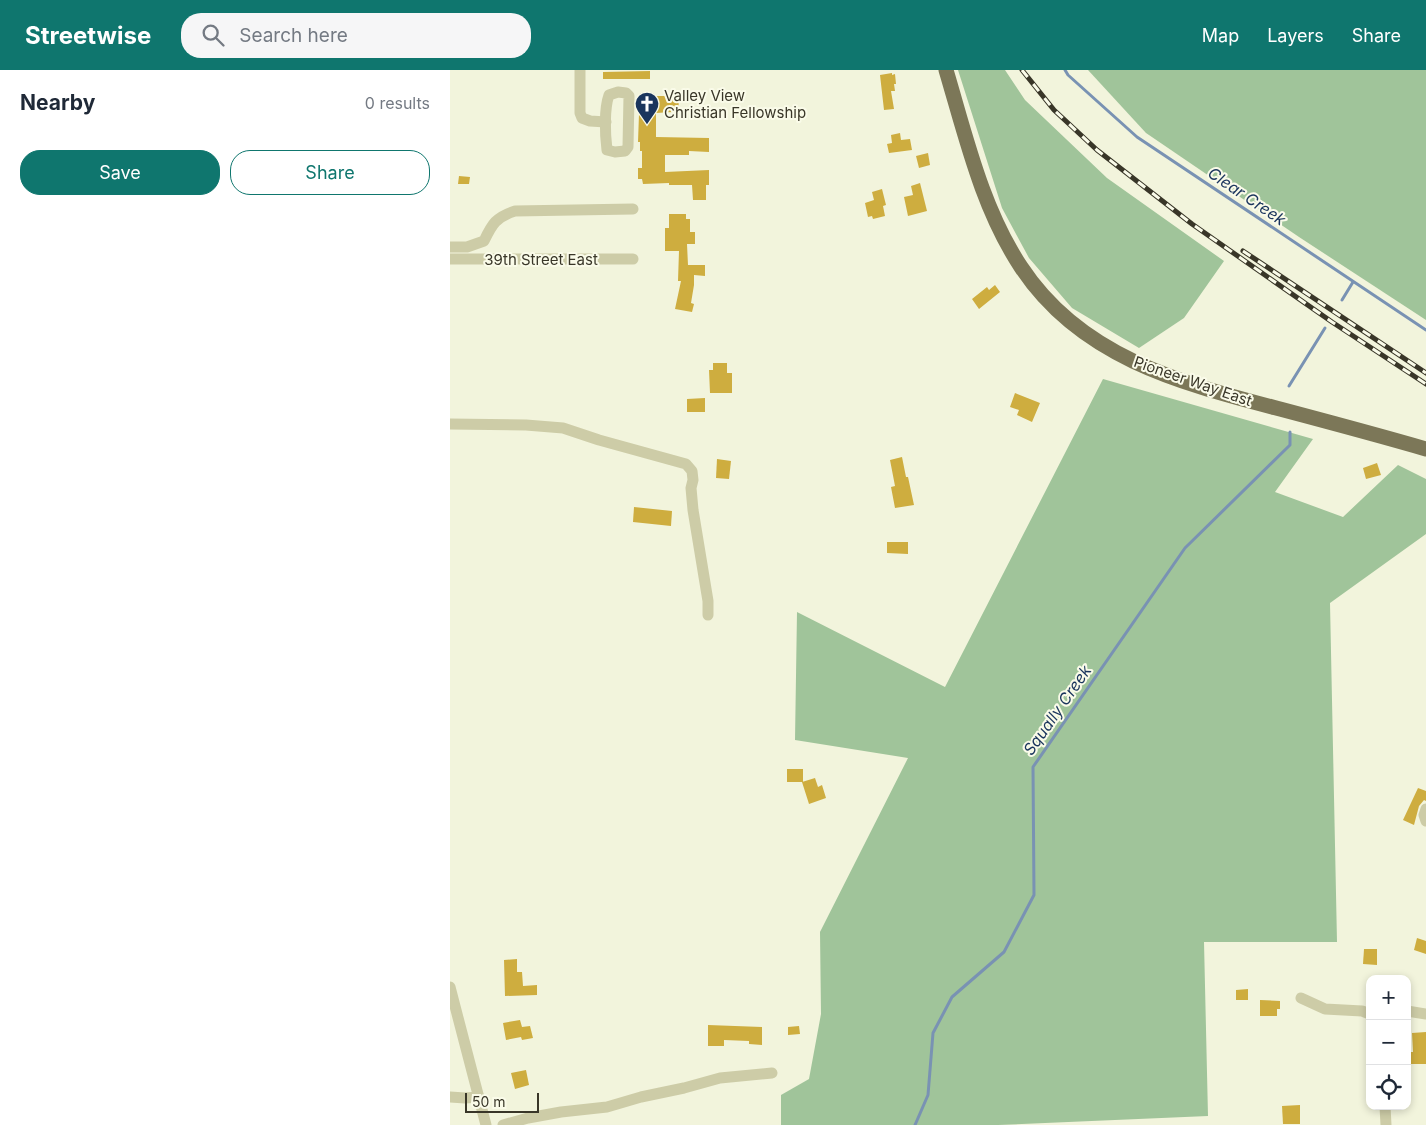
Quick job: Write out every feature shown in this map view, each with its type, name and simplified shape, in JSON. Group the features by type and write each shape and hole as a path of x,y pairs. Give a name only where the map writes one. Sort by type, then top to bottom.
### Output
{"main road":[{"name":"Pioneer Way East","path":"946,70 973,161 990,210 1003,236 1021,268 1041,294 1060,315 1080,331 1126,359 1180,380 1426,449"}],"street":[{"path":"580,70 580,113 582,118 590,121 606,122"},
{"path":"618,92 626,93 629,96 628,147 625,151 615,152 606,150 606,122 607,99 609,95 618,92"},
{"path":"450,247 467,247 484,241 496,220 515,211 633,210"},
{"name":"39th Street East","path":"450,259 633,259"},
{"path":"450,424 557,427 686,464 692,471 693,510 708,601 708,615"},
{"path":"1426,808 1424,815 1426,821"},
{"path":"450,987 486,1125"},
{"path":"1301,998 1325,1009 1366,1012"},
{"path":"1411,1012 1426,1014"},
{"path":"503,1125 552,1114 607,1107 720,1078 772,1073"},
{"path":"450,1097 478,1097"},
{"path":"1385,1110 1386,1125"}],"green space":[{"path":"958,70 1005,70 1025,100 1107,178 1224,261 1184,318 1139,348 1072,308 1029,258 1002,208"},
{"path":"1088,70 1426,70 1426,320 1299,237 1146,133"},
{"path":"1103,379 1313,439 1275,492 1343,517 1398,465 1426,479 1426,534 1330,603 1337,942 1204,942 1208,1116 998,1125 781,1125 781,1095 809,1079 821,1014 820,932 908,758 795,740 797,612 945,687"}],"building":[{"path":"650,71 650,79 603,79 603,72"},
{"path":"892,73 892,75 895,74 896,84 894,84 895,91 891,91 894,109 884,110 880,75"},
{"path":"648,96 678,96 679,109 673,109 673,112 656,113 656,137 709,138 709,152 689,151 689,155 665,155 665,172 709,170 706,200 693,200 692,185 669,185 669,183 643,184 642,179 638,179 638,168 642,168 642,151 640,151 640,142 638,142 639,114 648,114"},
{"path":"900,133 901,140 910,139 912,150 889,153 887,144 892,143 891,135"},
{"path":"928,153 930,165 919,168 916,156"},
{"path":"459,176 470,177 469,184 458,184"},
{"path":"920,183 927,211 908,216 904,197 913,195 911,186"},
{"path":"882,189 886,205 883,206 885,216 873,219 872,216 868,217 865,203 874,200 872,192"},
{"path":"669,214 686,214 686,219 690,219 690,232 695,232 695,244 687,244 688,265 705,265 705,276 694,275 691,303 694,304 692,312 675,309 681,281 678,281 679,251 665,251 665,228 669,228"},
{"path":"995,285 1000,292 979,309 972,299 987,287 989,290"},
{"path":"713,363 727,363 727,373 732,373 732,393 710,393 709,370 713,370"},
{"path":"1015,393 1040,403 1032,422 1017,415 1019,410 1010,407"},
{"path":"705,398 705,412 687,412 687,399"},
{"path":"902,457 914,505 895,508 891,487 895,486 890,460"},
{"path":"717,459 731,461 729,479 716,478"},
{"path":"1377,463 1381,475 1366,479 1363,468"},
{"path":"634,507 672,511 671,526 633,522"},
{"path":"887,542 908,542 908,554 887,553"},
{"path":"787,769 803,769 803,782 787,782"},
{"path":"815,778 818,787 822,785 826,798 809,804 802,782"},
{"path":"1418,788 1426,791 1426,801 1424,800 1419,806 1414,825 1403,820"},
{"path":"1417,938 1426,941 1426,954 1414,950"},
{"path":"1364,949 1377,949 1377,965 1363,964"},
{"path":"517,959 517,972 522,972 523,986 537,985 537,995 505,996 504,960"},
{"path":"1248,989 1248,1000 1236,1000 1236,990"},
{"path":"1260,1000 1280,1001 1280,1009 1277,1009 1277,1016 1260,1016"},
{"path":"520,1020 522,1027 530,1026 533,1038 522,1040 521,1037 506,1040 503,1023"},
{"path":"708,1025 762,1027 762,1045 749,1044 749,1041 724,1040 724,1046 708,1046"},
{"path":"799,1026 800,1034 788,1035 788,1027"},
{"path":"1426,1032 1426,1064 1411,1064 1411,1052 1413,1052 1412,1033"},
{"path":"526,1070 529,1085 515,1089 511,1073"},
{"path":"1300,1105 1300,1124 1283,1124 1282,1106"}],"waterway":[{"name":"Clear Creek","path":"1065,70 1068,75 1137,137 1426,330"},
{"name":"Squally Creek","path":"1342,300 1353,282"},
{"name":"Squally Creek","path":"1289,386 1325,328"},
{"name":"Squally Creek","path":"915,1125 928,1095 933,1033 952,997 1004,952 1034,895 1033,767 1185,548 1290,445 1290,432"}],"railway":[{"path":"1022,70 1054,110 1097,150 1192,224 1332,322 1426,384"},
{"path":"1243,251 1426,373"}],"place":[{"name":"Valley View Christian Fellowship","path":"647,125"}]}
